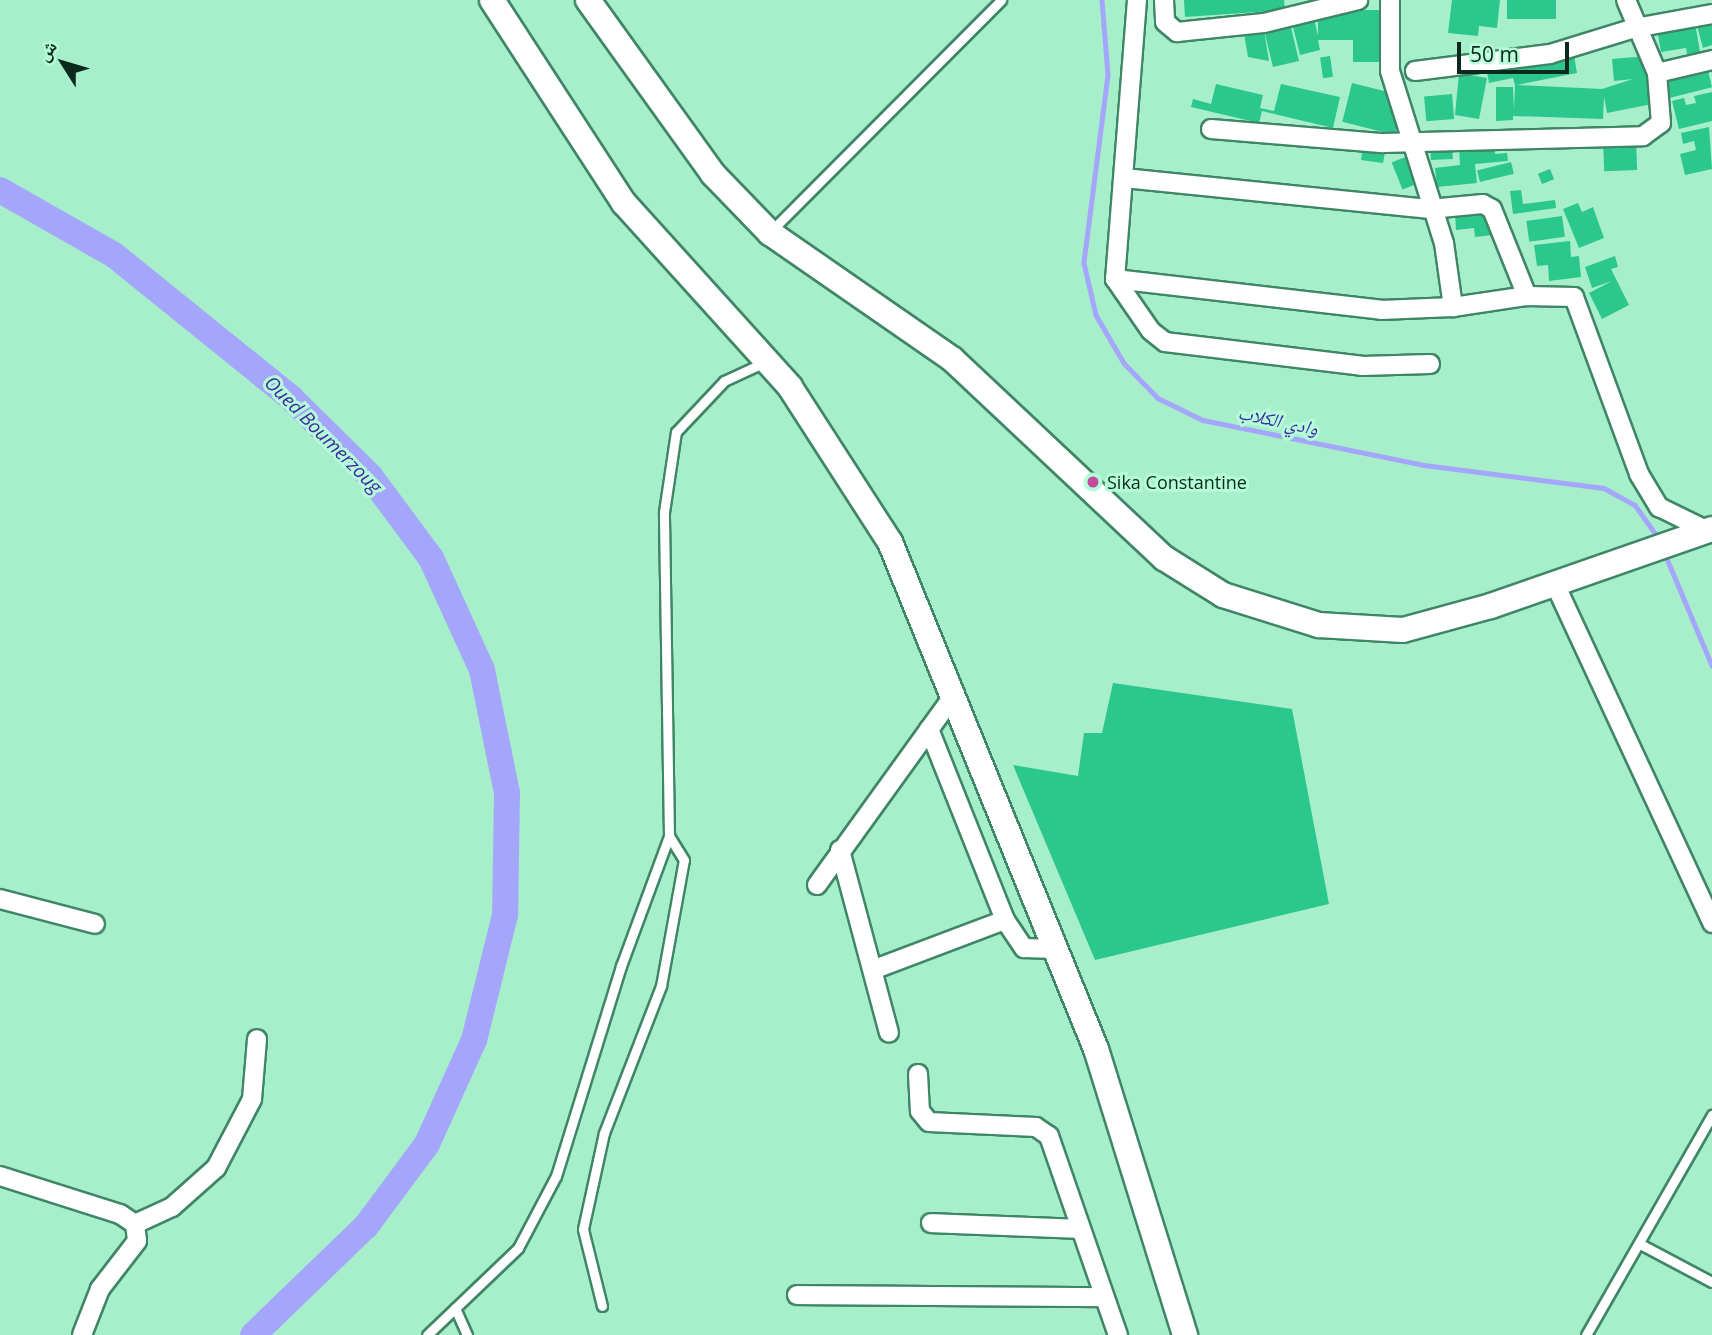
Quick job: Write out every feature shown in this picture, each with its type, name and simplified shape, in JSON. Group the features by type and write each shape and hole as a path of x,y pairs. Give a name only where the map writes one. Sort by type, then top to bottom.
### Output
{"street":[{"path":"492,0 624,203 673,263 768,361 850,475 890,542 1097,1049 1180,1334"},
{"path":"588,0 713,174 770,233 952,359 1164,558 1223,595 1281,617 1373,631 1435,624 1703,531"},
{"path":"1137,0 1130,30 1124,178 1115,279 1165,342 1362,366 1430,364"},
{"path":"1164,0 1165,22 1177,32 1264,23 1358,0"},
{"path":"1390,0 1390,71 1430,209 1444,243 1453,307"},
{"path":"1211,130 1384,144 1412,141 1643,136 1661,122 1657,73 1635,28 1626,0"},
{"path":"1415,71 1550,54 1635,28 1712,14"},
{"path":"1657,73 1712,60"},
{"path":"1124,178 1430,209 1483,204 1492,209 1527,296"},
{"path":"1115,279 1381,310 1453,307 1527,296 1574,297 1639,474 1659,508 1703,531"},
{"path":"1555,584 1712,923"},
{"path":"817,885 954,694"},
{"path":"929,729 1005,920 1024,948 1055,949"},
{"path":"840,850 875,969 888,1033"},
{"path":"0,899 95,924"},
{"path":"875,969 1005,920"},
{"path":"135,1224 172,1207 216,1168 252,1100 257,1039"},
{"path":"918,1073 920,1111 929,1122 1036,1127 1049,1136 1079,1229 1118,1335"},
{"path":"0,1176 120,1214 135,1224 137,1241 100,1289 82,1335"},
{"path":"931,1223 1079,1229"},
{"path":"797,1295 1104,1297"}],"lane":[{"path":"770,233 1002,0"},
{"path":"427,1335 518,1248 556,1176 621,966 669,836 664,512 676,432 724,381 768,361"},
{"path":"602,1306 583,1229 604,1133 661,986 684,860 669,836"},
{"path":"1586,1335 1642,1245 1712,1115"},
{"path":"1642,1245 1712,1282"},
{"path":"455,1308 467,1335"}],"building":[{"path":"1184,0 1284,0 1285,10 1185,17"},
{"path":"1452,0 1500,0 1497,28 1479,26 1478,36 1448,33"},
{"path":"1507,0 1556,0 1556,19 1507,19"},
{"path":"1318,10 1381,10 1381,62 1353,62 1353,40 1318,40 1320,50 1300,55 1292,23 1314,18 1318,36"},
{"path":"1712,14 1712,45 1703,48 1695,18"},
{"path":"1694,17 1700,52 1687,54 1686,48 1661,52 1656,24"},
{"path":"1289,19 1299,61 1273,67 1264,30 1269,61 1248,57 1243,28"},
{"path":"1572,44 1577,73 1517,85 1602,89 1633,79 1614,81 1612,59 1647,56 1657,103 1607,113 1604,97 1603,119 1513,116 1513,120 1496,121 1496,87 1513,87 1514,110 1515,85 1513,78 1489,83 1485,61"},
{"path":"1330,56 1333,77 1323,78 1320,57"},
{"path":"1706,63 1712,87 1669,98 1663,74"},
{"path":"1459,73 1487,78 1479,119 1455,115"},
{"path":"1352,83 1404,96 1395,135 1342,122"},
{"path":"1216,84 1263,95 1260,108 1274,111 1281,84 1340,97 1333,128 1262,111 1259,123 1191,107 1193,99 1211,104"},
{"path":"1712,92 1712,121 1679,129 1672,101 1684,98 1686,105 1696,103 1694,96"},
{"path":"1452,94 1454,119 1426,121 1424,96"},
{"path":"1709,127 1712,169 1685,175 1680,154 1696,150 1694,141 1683,144 1681,133"},
{"path":"1636,138 1637,170 1604,171 1603,139"},
{"path":"1387,141 1383,163 1361,160 1363,147"},
{"path":"1430,141 1495,145 1495,154 1507,153 1508,161 1475,164 1477,183 1437,187 1435,168 1460,165 1459,147 1452,147 1453,159 1431,160"},
{"path":"1413,154 1424,181 1403,190 1392,163"},
{"path":"1511,162 1514,174 1480,182 1477,170"},
{"path":"1550,169 1554,179 1542,184 1538,174"},
{"path":"1521,190 1523,204 1555,200 1556,208 1513,214 1510,191"},
{"path":"1491,203 1502,234 1475,237 1474,228 1456,230 1455,214"},
{"path":"1578,203 1582,212 1593,207 1604,238 1579,248 1563,209"},
{"path":"1562,216 1565,237 1529,242 1526,221"},
{"path":"1570,241 1571,257 1579,256 1581,277 1549,281 1548,265 1537,266 1534,245"},
{"path":"1615,256 1618,267 1611,269 1629,305 1602,319 1589,293 1612,281 1592,288 1585,267"},
{"path":"1113,683 1292,709 1329,904 1095,960 1013,765 1078,776 1084,733 1102,733"}],"waterway":[{"name":"وادي الكلاب","path":"1102,0 1108,75 1084,263 1096,315 1124,363 1158,398 1203,420 1424,465 1604,488 1635,505 1660,540"},
{"name":"Oued Boumerzoug","path":"0,190 114,255 291,398 370,476 431,558 482,670 507,793 505,915 474,1040 427,1144 366,1226 253,1335"},
{"name":"وادي الكلاب","path":"1665,554 1712,665"}],"place":[{"name":"Sika Constantine","path":"1093,482"}]}
